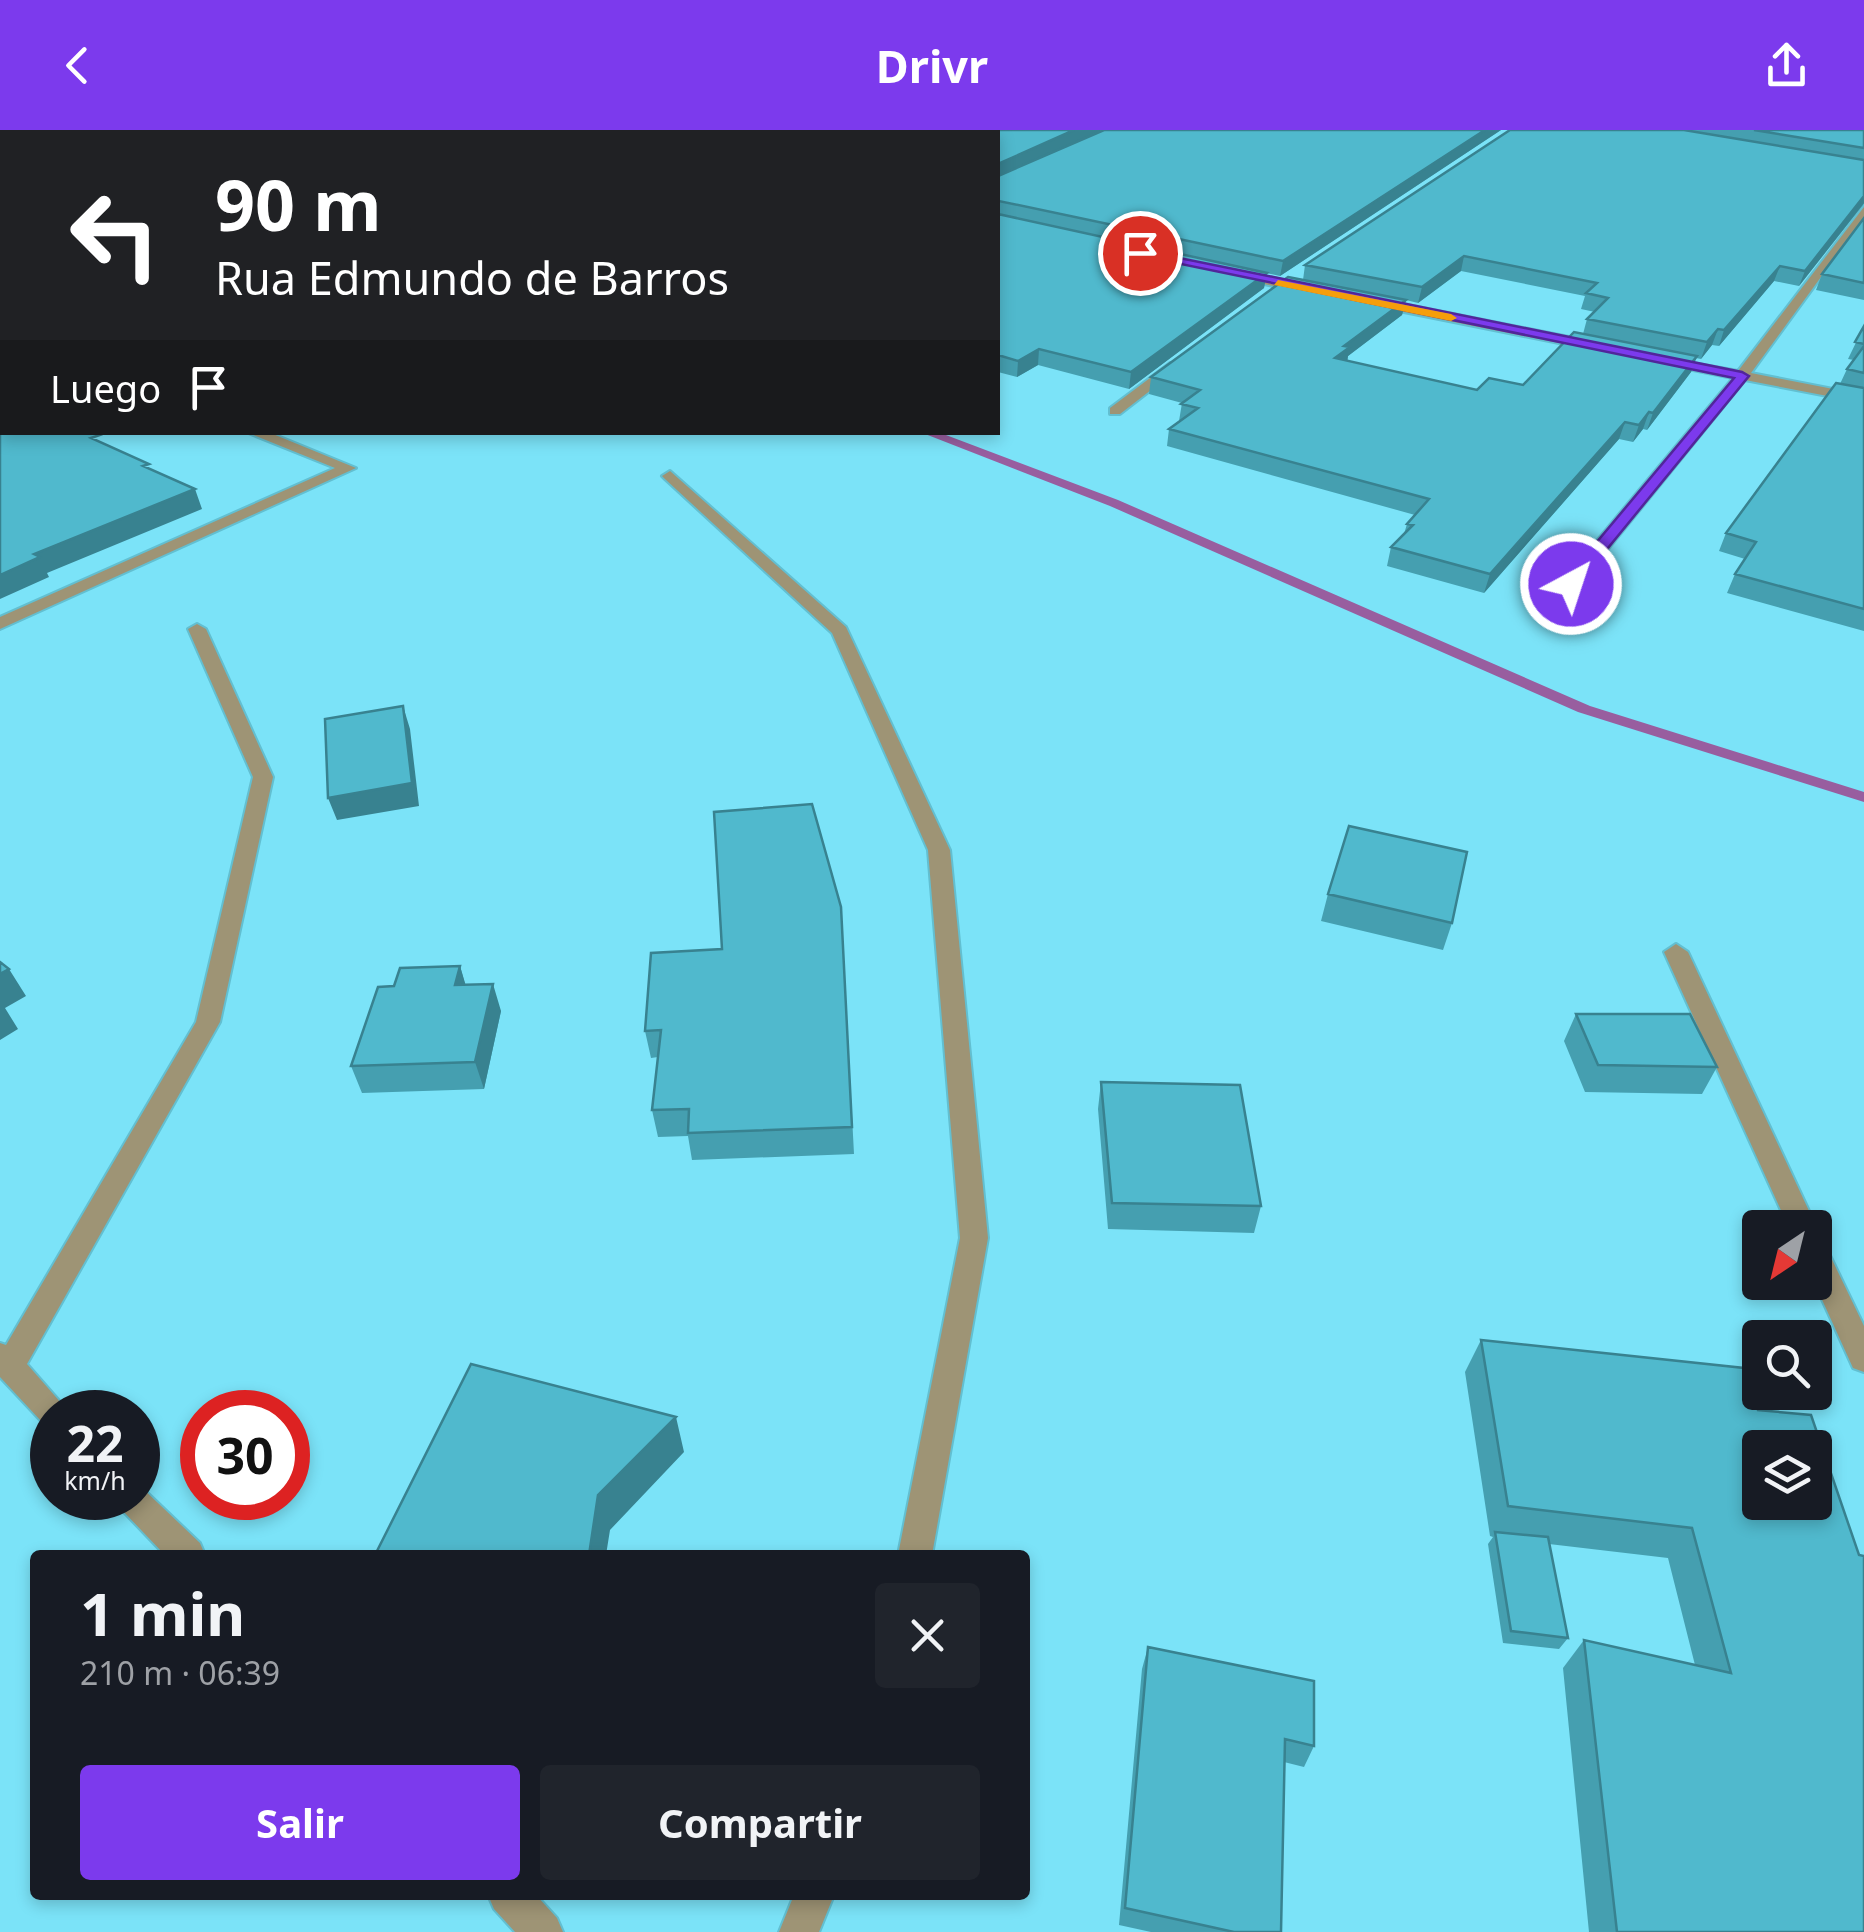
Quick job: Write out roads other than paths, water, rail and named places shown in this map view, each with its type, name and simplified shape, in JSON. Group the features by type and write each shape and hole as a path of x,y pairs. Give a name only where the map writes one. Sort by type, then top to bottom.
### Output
{"street":[{"path":"1571,584 1742,376 1864,210"},
{"path":"1207,268 1322,292"},
{"path":"1268,296 1300,273"},
{"path":"1360,300 1608,349"},
{"path":"1115,411 1191,353"},
{"path":"1647,356 1864,399"},
{"path":"0,624 348,468 260,435"},
{"path":"670,476 840,631 939,850 974,1238 916,1550"},
{"path":"33,1390 5,1361 208,1022 262,777 198,629"},
{"path":"1676,952 1795,1210"},
{"path":"1832,1290 1864,1359"},
{"path":"155,1520 183,1550"},
{"path":"513,1900 542,1932"},
{"path":"799,1932 812,1900"}],"waterway":[{"path":"934,435 1114,503 1584,709 1864,797"}]}
